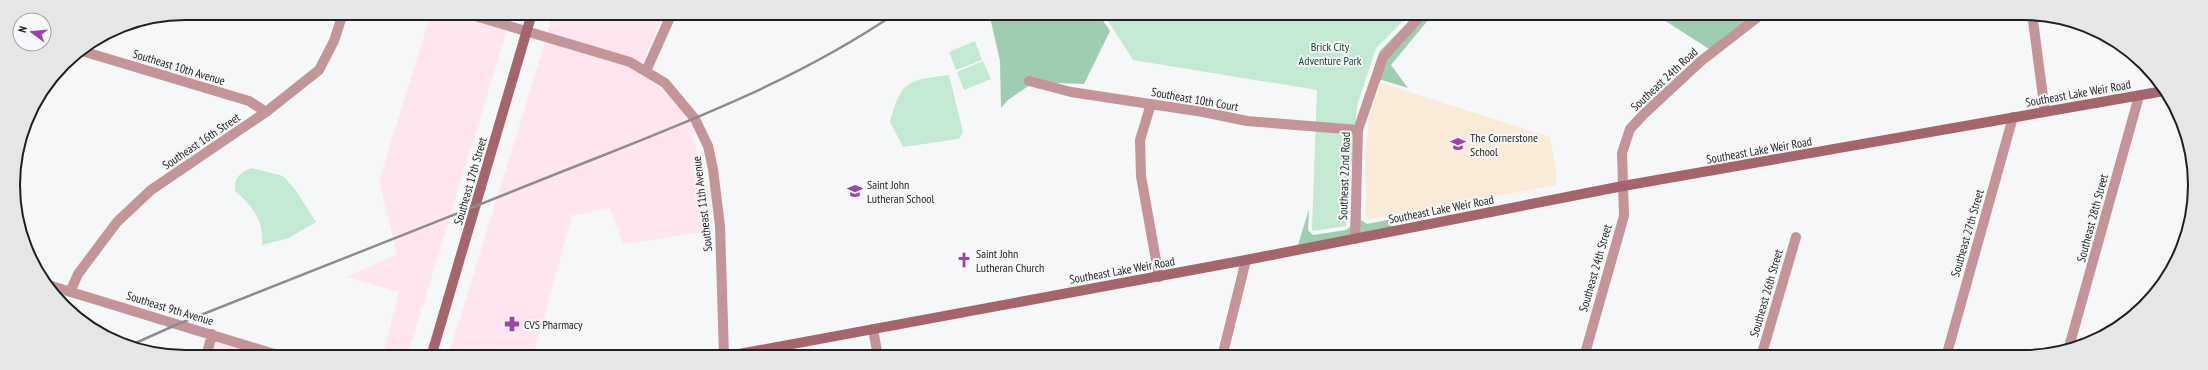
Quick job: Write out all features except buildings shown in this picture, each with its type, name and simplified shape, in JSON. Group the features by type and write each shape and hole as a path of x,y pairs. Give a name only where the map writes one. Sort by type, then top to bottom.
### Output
{"main road":[{"name":"Southeast 17th Street","path":"433,350 530,20"},
{"name":"Southeast Lake Weir Road","path":"760,350 1159,277 1623,186 2159,92"},
{"path":"436,340 436,350"}],"street":[{"name":"Southeast 16th Street","path":"70,292 78,274 117,222 151,190 266,112 319,70 334,41 341,20"},
{"name":"Southeast 11th Avenue","path":"488,20 630,62 664,83 695,119 708,146 720,226 723,350"},
{"path":"646,71 669,20"},
{"name":"Southeast 22nd Road","path":"1355,239 1358,130 1383,57 1417,20"},
{"name":"Southeast 24th Road","path":"1623,186 1622,153 1630,129 1701,61 1754,20"},
{"path":"2033,20 2045,112"},
{"name":"Southeast 10th Avenue","path":"87,53 248,101 266,112"},
{"name":"Southeast 10th Court","path":"1029,81 1071,92 1247,121 1358,130"},
{"name":"Southeast 28th Street","path":"2070,343 2139,96"},
{"path":"1151,104 1140,140 1141,176 1159,277"},
{"name":"Southeast 27th Street","path":"1948,350 2013,117"},
{"name":"Southeast 24th Street","path":"1586,350 1624,216 1623,186"},
{"name":"Southeast 26th Street","path":"1763,350 1796,237"},
{"path":"1224,350 1246,260"},
{"name":"Southeast 9th Avenue","path":"56,288 262,350"},
{"path":"873,329 877,350"},
{"path":"208,350 212,334"}],"shaded area":[{"path":"429,20 473,20 507,30 409,350 384,350 399,292 346,277 397,254 379,181"},
{"path":"551,20 666,20 658,26 642,64 547,33"},
{"path":"545,42 628,66 661,87 688,117 696,133 692,135 710,194 710,231 623,244 610,208 572,216 535,350 450,350"},
{"name":"The Cornerstone School","path":"1381,83 1550,137 1556,169 1556,185 1366,220 1365,152 1369,118"},
{"path":"215,340 246,350 213,350"}],"green space":[{"path":"991,20 1103,20 1110,31 1084,84 1034,82 1008,100 1001,108 1000,61"},
{"name":"Brick City Adventure Park","path":"1107,20 1404,20 1376,48 1357,106 1346,226 1312,231 1317,90 1133,60"},
{"path":"1410,20 1428,20 1391,65 1408,88 1382,80 1376,82 1364,117 1360,151 1361,220 1367,224 1392,219 1391,228 1298,245 1309,209 1308,230 1313,235 1346,230 1350,227 1361,107 1380,51"},
{"path":"1664,20 1746,20 1709,49"},
{"path":"975,41 982,60 956,70 949,52"},
{"path":"983,61 991,79 964,90 957,72"},
{"path":"949,75 963,132 959,139 903,147 890,122 898,97 908,85 915,81"},
{"path":"251,168 283,176 294,188 316,222 289,238 262,245 261,229 256,215 247,202 235,191 235,183 238,176"}],"railway":[{"path":"137,342 178,324 694,119 777,81 818,60 885,20"}],"place":[{"name":"The Cornerstone School","path":"1458,144"},
{"name":"Saint John Lutheran School","path":"855,191"},
{"name":"Saint John Lutheran Church","path":"964,260"},
{"name":"CVS Pharmacy","path":"512,324"}]}
